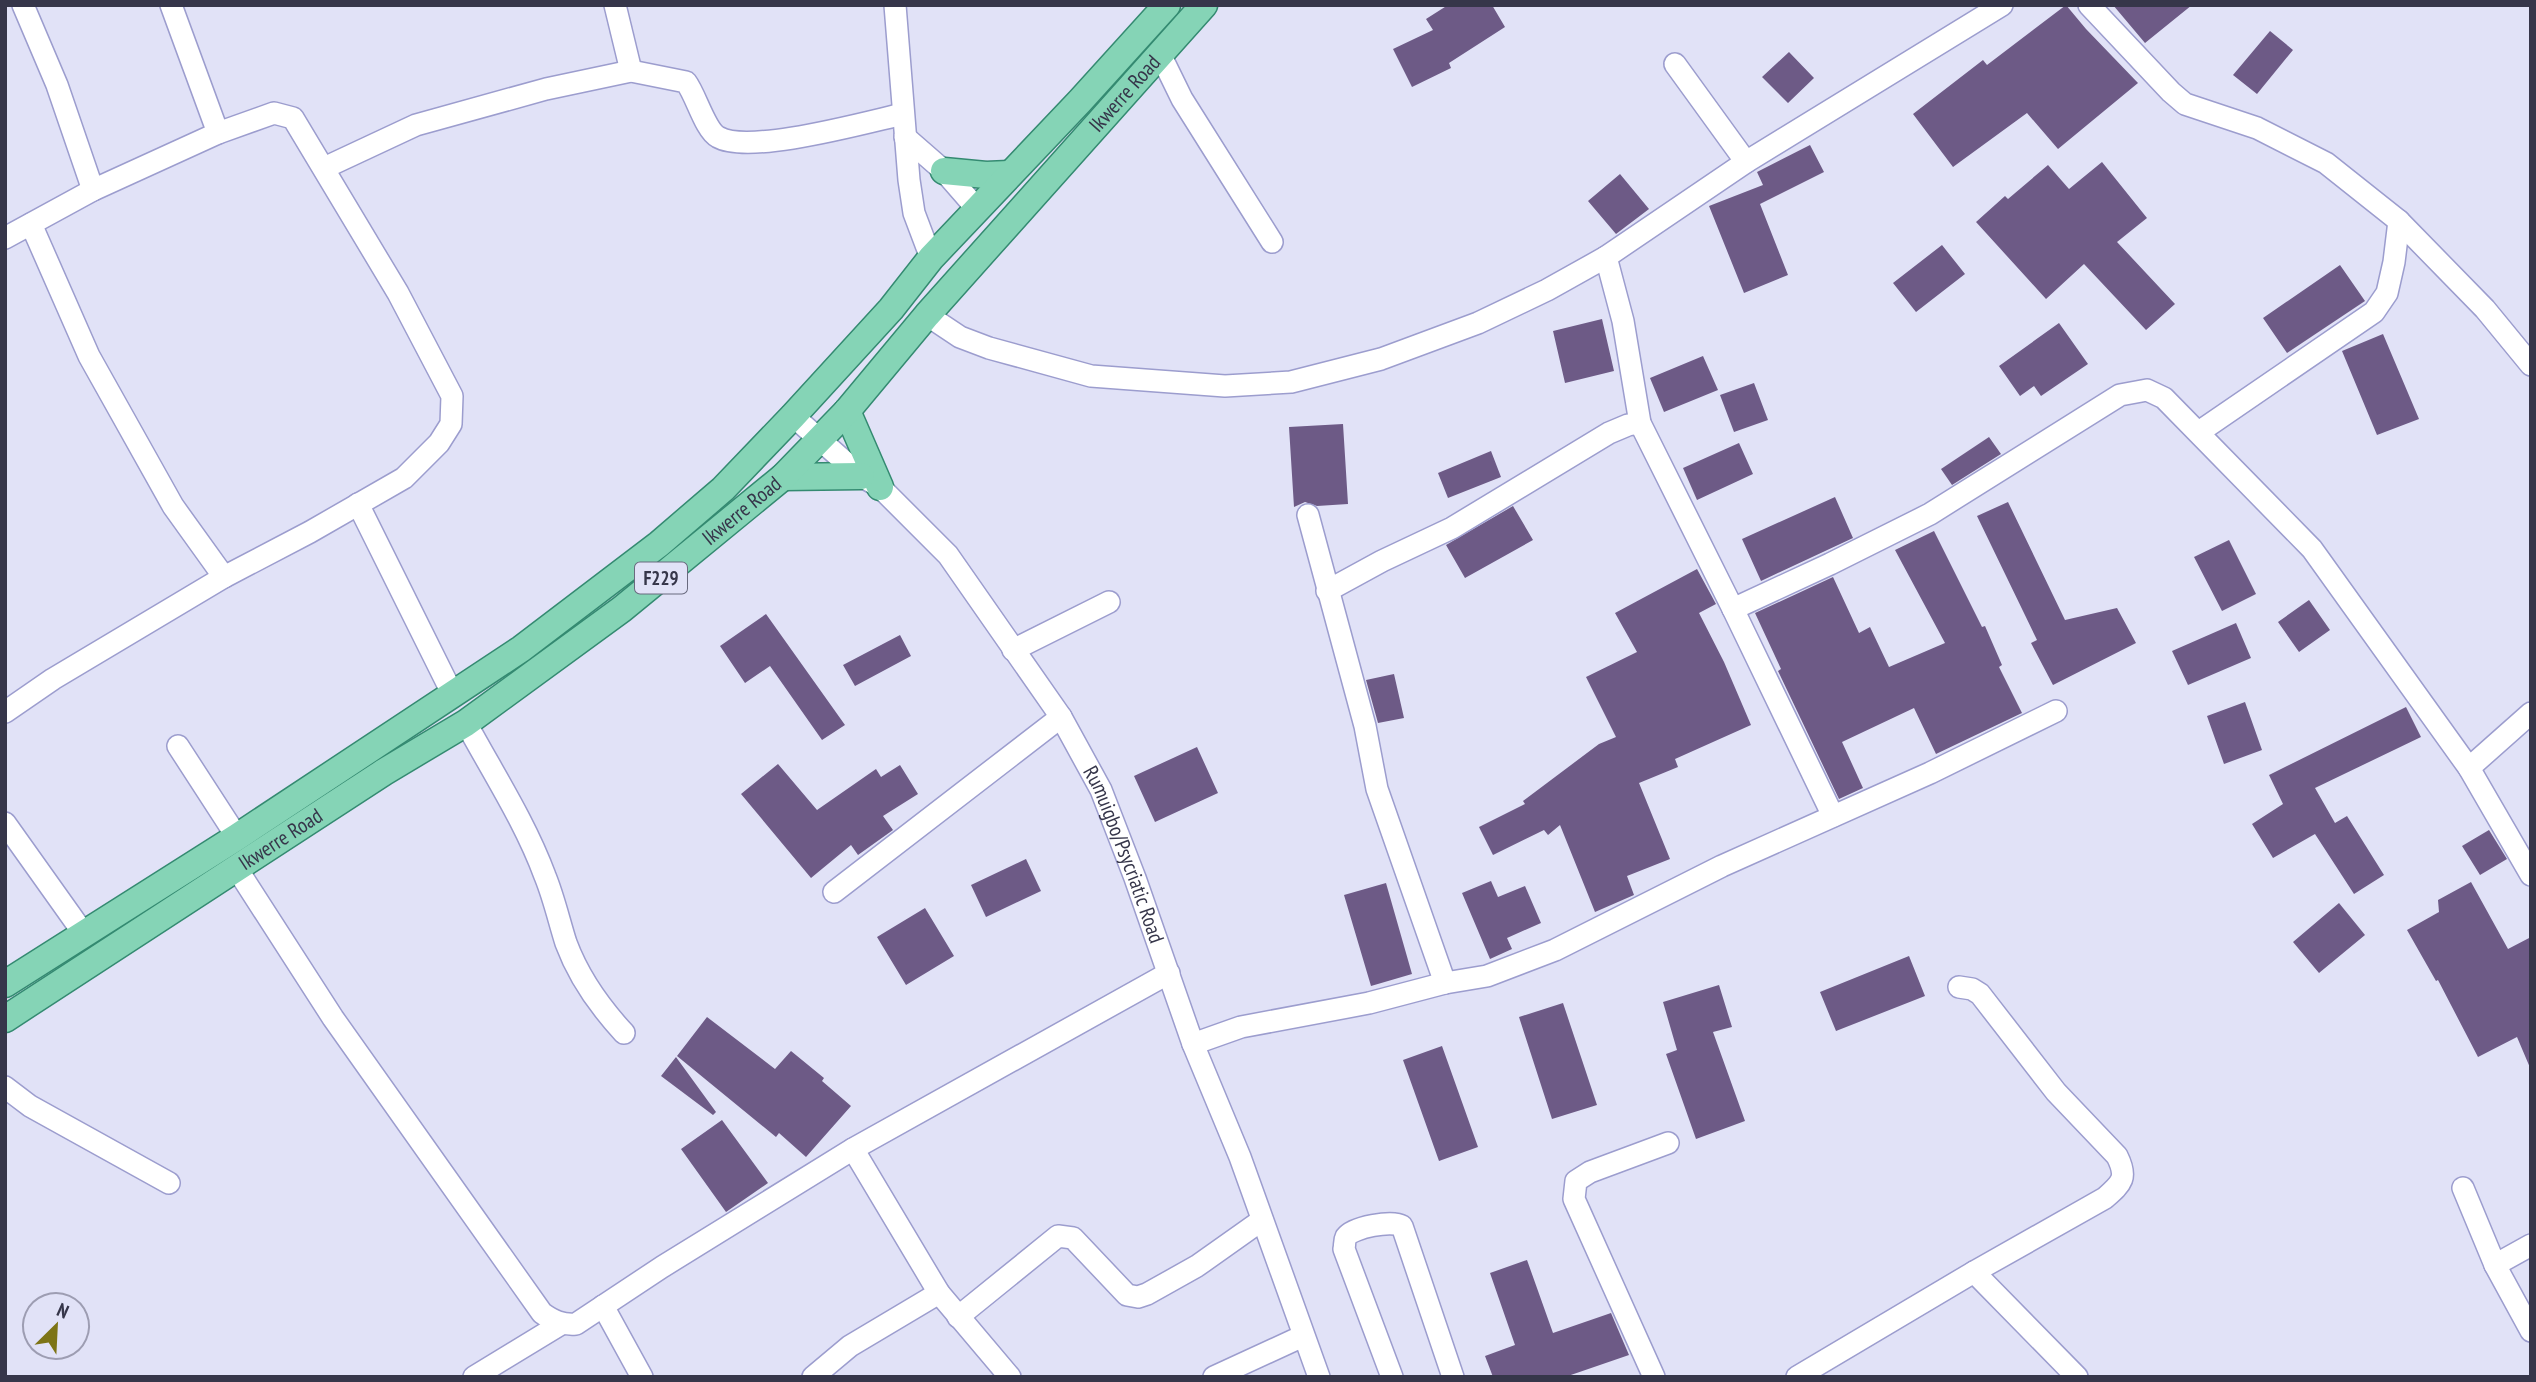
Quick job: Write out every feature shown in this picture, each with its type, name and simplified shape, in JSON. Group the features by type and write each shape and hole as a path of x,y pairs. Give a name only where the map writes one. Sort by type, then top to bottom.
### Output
{"main road":[{"name":"Ikwerre Road","path":"5,984 237,837 522,649 659,544 723,489 793,416 891,309 931,258 1167,5"},
{"name":"Ikwerre Road","path":"5,1019 384,772 466,723 622,609 783,477 847,411 927,315 1203,5"},
{"path":"944,171 1009,174"},
{"path":"783,477 871,482 847,411"}],"street":[{"path":"23,5 57,85 93,190"},
{"path":"171,5 218,133"},
{"path":"615,5 631,71"},
{"path":"895,5 914,213 931,258"},
{"path":"927,315 960,337 989,348 1091,376 1225,386 1291,382 1381,359 1478,323 1547,290 1606,257 1746,162 2003,5"},
{"path":"2089,5 2185,104 2257,128 2326,163 2399,221 2485,309 2531,365"},
{"path":"1160,54 1182,99 1272,242"},
{"path":"1675,64 1746,162"},
{"path":"324,168 416,125 546,89 631,71 686,82 716,137 729,141 753,142 809,135 903,114"},
{"path":"5,238 93,190 218,133 274,113 293,118 398,293 452,396 451,424 439,443 404,478 224,577 53,679 5,712"},
{"path":"905,136 944,171 978,210"},
{"path":"2199,432 2374,312 2387,293 2395,262 2399,221"},
{"path":"31,225 89,356 173,506 224,577"},
{"path":"1606,257 1623,321 1640,423 1734,608 1833,816"},
{"path":"1734,608 1930,514 2120,395 2147,390 2164,398 2312,549 2469,768 2531,875"},
{"name":"Rumuigbo/Psycriatic Road","path":"793,416 871,482 948,555 1060,717 1101,790 1193,1044 1240,1157 1319,1377"},
{"path":"1327,591 1452,528 1609,433 1640,423"},
{"path":"358,504 452,693"},
{"path":"1308,515 1366,726 1377,789 1445,983"},
{"path":"1013,650 1109,602"},
{"path":"1193,1044 1241,1027 1369,1003 1445,983 1487,976 1555,950 1722,866 1930,774 2056,710"},
{"path":"2469,768 2531,713"},
{"path":"834,892 1060,717"},
{"path":"466,723 546,876 577,969 600,1008 624,1033"},
{"path":"178,746 237,837"},
{"path":"5,822 83,933"},
{"path":"237,869 333,1018 424,1149 542,1313 561,1324 576,1324 662,1267 853,1149 1169,973"},
{"path":"1797,1377 2105,1198 2119,1186 2123,1178 2124,1169 2118,1156 2056,1093 1980,994 1972,989 1959,987"},
{"path":"5,1087 30,1106 169,1183"},
{"path":"1654,1377 1574,1199 1576,1181 1590,1172 1668,1143"},
{"path":"853,1149 939,1293 1010,1377"},
{"path":"2463,1188 2495,1265 2531,1331"},
{"path":"958,1317 1058,1236 1073,1238 1127,1296 1138,1297 1197,1266 1262,1220"},
{"path":"1392,1377 1345,1249 1345,1239 1349,1234 1387,1222 1402,1226 1453,1377"},
{"path":"2495,1265 2531,1245"},
{"path":"1974,1272 2077,1377"},
{"path":"813,1377 850,1346 939,1293"},
{"path":"603,1306 642,1377"},
{"path":"474,1377 561,1324"},
{"path":"1214,1377 1303,1336"}],"building":[{"path":"1448,5 1492,5 1505,27 1449,63 1451,68 1412,87 1393,49 1433,30 1426,19"},
{"path":"2066,5 2138,83 2058,149 2027,113 1953,167 1913,114 1983,60 1987,65"},
{"path":"2113,5 2192,5 2145,43"},
{"path":"2270,31 2293,50 2257,94 2233,75"},
{"path":"1789,52 1814,78 1788,103 1762,77"},
{"path":"1810,145 1824,172 1760,204 1788,275 1744,293 1709,206 1763,185 1757,172"},
{"path":"2102,162 2147,218 2117,242 2175,304 2146,330 2084,264 2046,299 1976,222 2005,196 2008,199 2048,165 2069,189"},
{"path":"1620,174 1649,209 1616,234 1588,201"},
{"path":"1942,245 1965,274 1916,312 1893,283"},
{"path":"2340,265 2365,301 2287,353 2263,318"},
{"path":"1602,319 1614,371 1565,383 1553,331"},
{"path":"2059,323 2088,364 2041,396 2034,386 2020,396 1999,366"},
{"path":"2383,334 2419,419 2377,435 2342,351"},
{"path":"1703,356 1718,390 1664,412 1650,378"},
{"path":"1754,383 1768,420 1734,432 1720,395"},
{"path":"1343,424 1348,504 1317,506 1305,502 1294,507 1289,427"},
{"path":"1989,437 2001,454 1952,485 1941,469"},
{"path":"1739,443 1753,474 1697,500 1683,468"},
{"path":"1491,451 1501,477 1448,498 1438,473"},
{"path":"1835,497 1853,538 1761,581 1742,539"},
{"path":"2008,502 2065,620 2117,608 2136,643 2053,685 2031,643 2037,640 1977,516"},
{"path":"1513,506 1533,540 1465,578 1446,545"},
{"path":"1934,531 1982,627 1985,626 2002,665 1999,667 2022,713 1936,754 1914,708 1842,742 1863,788 1839,799 1778,671 1781,669 1755,613 1833,577 1859,633 1870,627 1889,667 1945,643 1895,550"},
{"path":"2229,540 2256,594 2222,611 2194,557"},
{"path":"1697,569 1716,604 1699,613 1751,725 1675,759 1678,767 1639,783 1670,859 1627,876 1634,895 1595,912 1560,825 1548,835 1544,830 1493,855 1479,827 1525,804 1523,801 1599,744 1616,737 1586,677 1637,652 1615,613"},
{"path":"2309,600 2330,630 2299,652 2278,622"},
{"path":"766,614 845,725 822,740 770,666 745,683 720,646"},
{"path":"2236,623 2251,658 2188,685 2172,651"},
{"path":"900,635 911,656 855,686 843,665"},
{"path":"1394,674 1404,718 1378,723 1366,680"},
{"path":"2245,702 2262,750 2224,764 2207,716"},
{"path":"2406,707 2421,737 2315,788 2335,823 2347,816 2384,875 2354,894 2315,834 2273,858 2252,824 2283,804 2269,775"},
{"path":"1197,747 1218,793 1155,822 1134,776"},
{"path":"778,764 817,810 876,769 881,777 900,765 918,794 883,816 893,830 858,855 851,845 811,878 741,794"},
{"path":"2489,830 2507,859 2480,875 2462,846"},
{"path":"1026,859 1041,891 986,917 971,885"},
{"path":"1491,881 1498,897 1525,886 1541,923 1507,938 1512,949 1490,959 1462,893"},
{"path":"2471,882 2508,949 2531,937 2531,1070 2517,1037 2478,1057 2438,980 2436,981 2407,930 2439,912 2438,900"},
{"path":"1386,883 1412,974 1371,986 1344,895"},
{"path":"2339,903 2365,935 2319,973 2293,942"},
{"path":"925,908 954,956 906,985 877,937"},
{"path":"1909,956 1925,996 1836,1031 1820,992"},
{"path":"1719,985 1732,1027 1713,1032 1745,1121 1696,1139 1666,1054 1677,1050 1663,1002"},
{"path":"1563,1003 1597,1105 1552,1119 1519,1017"},
{"path":"707,1017 775,1069 791,1051 824,1078 822,1081 851,1106 806,1157 779,1133 776,1137 677,1056"},
{"path":"1442,1046 1478,1147 1439,1161 1403,1060"},
{"path":"676,1057 716,1112 713,1115 661,1076"},
{"path":"722,1120 768,1183 726,1212 681,1149"},
{"path":"1527,1260 1553,1333 1611,1313 1629,1355 1565,1377 1493,1377 1485,1356 1515,1345 1490,1273"}]}
